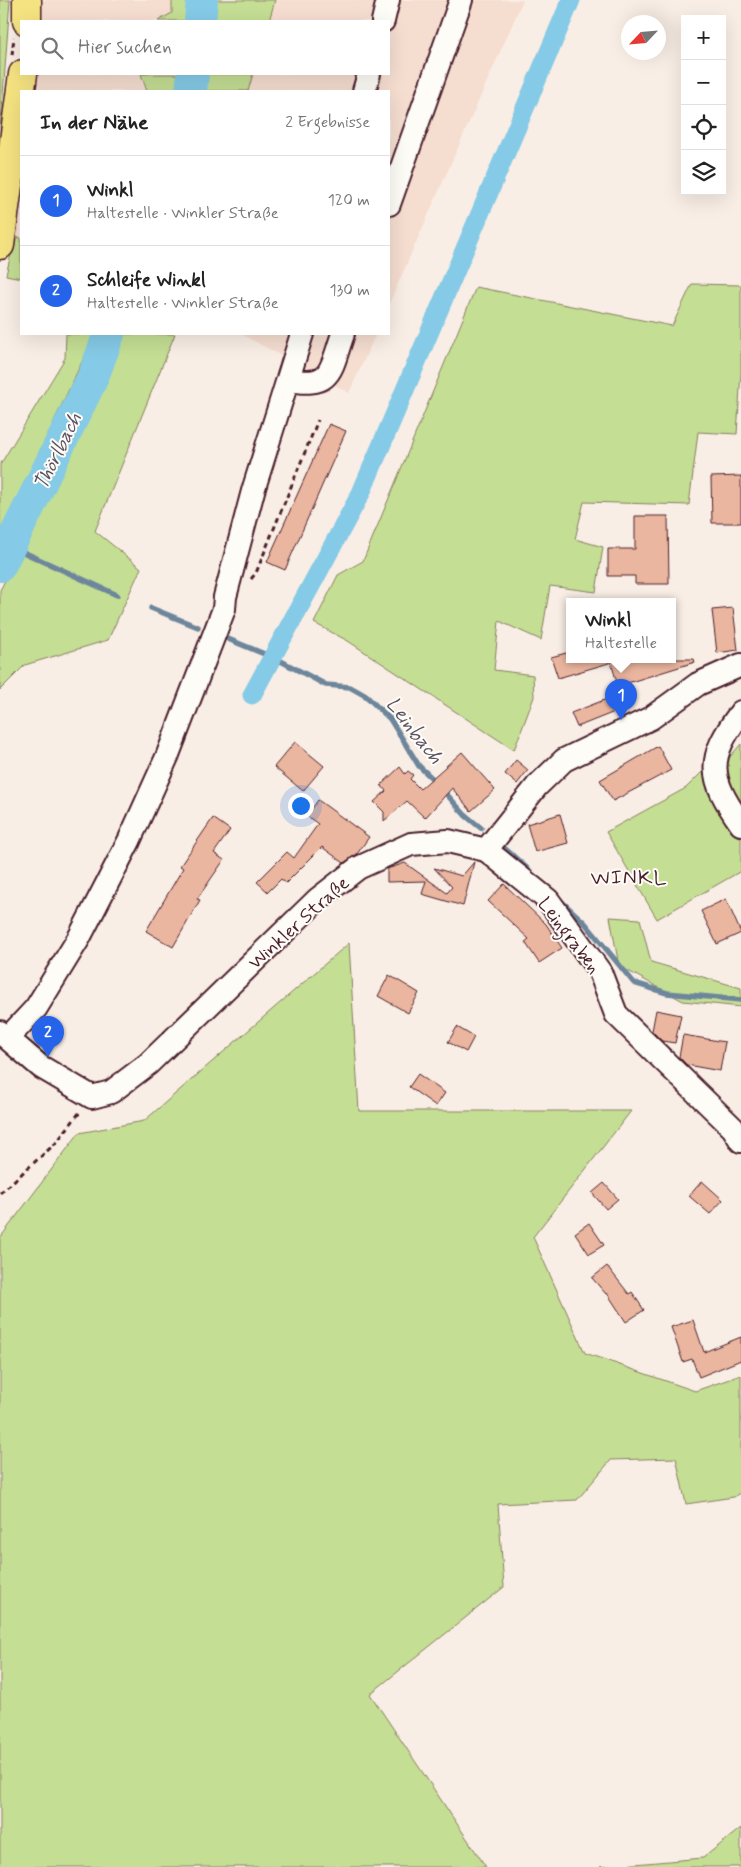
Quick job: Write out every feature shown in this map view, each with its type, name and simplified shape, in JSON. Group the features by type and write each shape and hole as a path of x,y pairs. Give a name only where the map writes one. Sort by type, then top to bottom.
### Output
{"main road":[{"path":"27,0 27,20"},
{"path":"21,90 23,75"},
{"path":"0,245 20,96"}],"street":[{"path":"383,20 388,0"},
{"path":"390,201 461,0"},
{"path":"364,90 369,75"},
{"path":"92,1097 41,1068 4,1035 36,1008 79,938 129,841 167,757 224,609 225,597 253,491 302,335"},
{"path":"289,380 308,383 318,382 329,371 343,335"},
{"path":"486,850 537,786 564,760 651,718 698,684 741,666"},
{"path":"741,712 725,733 714,764 719,789 741,824"},
{"name":"Winkler Straße","path":"92,1097 111,1092 148,1064 318,900 358,868 411,844 448,841 486,850"},
{"name":"Leingraben","path":"486,850 548,900 600,972 616,1014 733,1128 741,1141"}],"path":[{"path":"250,580 256,573 318,420"},
{"path":"0,1193 56,1143 92,1097"}],"shaded area":[{"path":"35,0 172,0 172,13 160,20 34,20"},
{"path":"275,0 523,0 390,302 390,90 248,90 253,75 390,75 390,20 269,20"},
{"path":"31,75 141,75 147,90 30,90"},
{"path":"20,190 20,238 15,237"},
{"path":"243,335 376,335 349,393"}],"green space":[{"path":"0,0 10,0 0,136"},
{"path":"172,0 194,0 191,20 160,20 172,13"},
{"path":"211,0 275,0 269,20 209,20"},
{"path":"141,75 185,75 182,90 147,90"},
{"path":"203,75 253,75 248,90 201,90"},
{"path":"15,237 20,238 20,278 6,275"},
{"path":"692,284 741,285 741,373 737,434 698,432 689,505 584,502 575,539 603,547 596,592 550,586 541,640 499,621 494,670 533,675 534,697 514,750 348,641 314,623 338,575 363,561 476,287 672,326"},
{"path":"66,335 95,335 0,536 0,465 65,358"},
{"path":"122,335 175,335 95,531 141,568 108,640 25,665 0,690 0,590 41,514"},
{"path":"741,744 741,815 721,767"},
{"path":"704,770 741,834 741,871 657,919 606,832 686,788"},
{"path":"610,917 640,919 651,962 741,988 741,1007 683,1001 619,966"},
{"path":"349,943 359,1111 631,1111 533,1237 585,1353 695,1391 741,1375 741,1492 734,1497 686,1504 676,1458 611,1460 577,1500 498,1504 504,1587 370,1694 486,1867 0,1867 0,1238 79,1133 144,1121"},
{"path":"741,1828 741,1867 600,1867 703,1858"}],"building":[{"path":"329,424 346,431 285,570 267,562"},
{"path":"741,476 741,523 712,523 711,477"},
{"path":"635,516 668,516 669,584 635,584 635,576 608,576 608,549 635,549"},
{"path":"733,608 738,650 717,653 712,610"},
{"path":"566,653 566,663 609,663 558,678 551,657"},
{"path":"676,659 694,659 695,662 618,686 611,663 676,663"},
{"path":"612,697 617,711 577,727 571,713"},
{"path":"295,742 324,766 303,791 274,767"},
{"path":"658,746 671,770 613,801 600,780"},
{"path":"462,752 495,790 471,811 452,788 425,818 407,801 384,821 384,812 374,802 386,791 381,785 400,767 405,774 408,771 413,775 410,779 420,789"},
{"path":"516,760 528,770 517,784 505,774"},
{"path":"318,800 369,837 357,854 344,863 322,847 286,883 281,879 268,892 257,882 287,852 294,858 318,824 307,816"},
{"path":"560,814 568,843 535,852 527,824"},
{"path":"213,818 230,830 214,853 224,860 197,899 200,900 173,947 146,931 183,868 180,866"},
{"path":"474,862 463,906 422,894 426,881 387,882 387,869 405,863 447,893 452,887 434,868 462,876"},
{"path":"504,884 546,924 562,948 539,963 525,942 529,939 488,901"},
{"path":"726,899 741,933 717,944 701,911"},
{"path":"389,975 419,993 408,1013 378,996"},
{"path":"656,1010 681,1015 675,1043 662,1041 652,1031"},
{"path":"457,1027 474,1037 466,1052 448,1042"},
{"path":"683,1035 725,1042 720,1071 687,1065 679,1057"},
{"path":"418,1074 445,1093 436,1106 409,1087"},
{"path":"702,1181 723,1200 710,1214 689,1196"},
{"path":"604,1183 618,1199 606,1209 592,1193"},
{"path":"589,1223 604,1245 589,1254 575,1233"},
{"path":"607,1266 629,1294 632,1292 644,1310 626,1322 607,1293 592,1278"},
{"path":"693,1320 704,1352 741,1337 741,1360 699,1377 692,1359 683,1362 671,1327"}],"waterway":[{"name":"Thörlbach","path":"200,20 202,0"},
{"path":"252,695 361,493 571,0"},
{"name":"Thörlbach","path":"191,90 193,75"},
{"name":"Thörlbach","path":"0,566 93,377 109,335"},
{"name":"Leinbach","path":"10,546 117,595"},
{"name":"Leinbach","path":"151,608 198,627"},
{"name":"Leinbach","path":"228,639 279,660 326,685 350,687 366,696 390,719 419,766 436,782"},
{"name":"Leinbach","path":"442,789 465,815 481,828"},
{"name":"Leinbach","path":"502,846 530,871"},
{"name":"Leinbach","path":"560,900 585,923 634,983 667,993 741,1000"}],"place":[{"name":"Winkl","path":"621,720"},
{"name":"Schleife Winkl","path":"48,1057"}],"district":[{"name":"WINKL","path":"629,877"}]}
